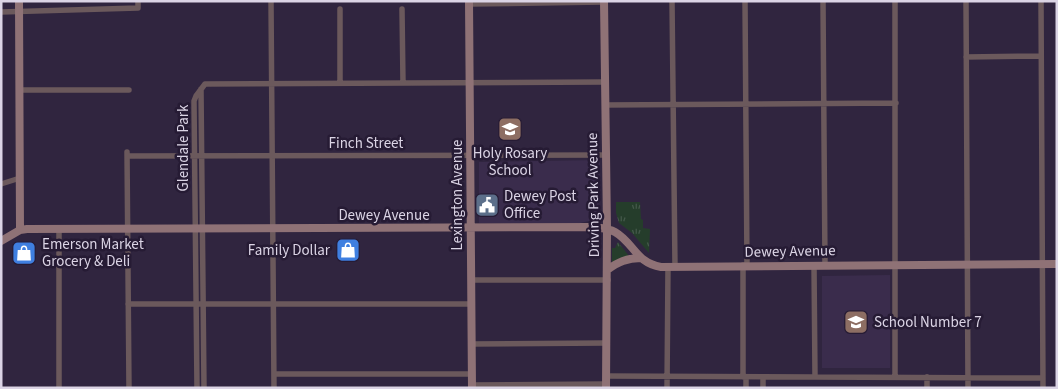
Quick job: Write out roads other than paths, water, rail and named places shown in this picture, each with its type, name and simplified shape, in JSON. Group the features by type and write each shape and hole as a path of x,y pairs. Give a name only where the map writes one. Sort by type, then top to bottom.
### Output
{"street":[{"path":"19,1 20,230"},
{"path":"1,12 138,8 138,1"},
{"path":"271,1 274,388"},
{"path":"667,388 672,267 672,1"},
{"path":"745,1 746,388"},
{"path":"823,1 825,265"},
{"path":"895,1 895,377"},
{"path":"966,1 968,388"},
{"path":"1041,1 1043,388"},
{"path":"469,3 604,2"},
{"name":"Driving Park Avenue","path":"604,2 608,280 606,383"},
{"name":"Lexington Avenue","path":"469,3 472,386"},
{"path":"340,9 340,83"},
{"path":"402,9 403,83"},
{"path":"966,57 1041,56"},
{"path":"201,89 208,84 605,82"},
{"name":"Glendale Park","path":"201,89 194,100 203,304 204,388"},
{"name":"Glendale Park","path":"197,388 196,304 202,156 201,89"},
{"path":"20,90 129,90"},
{"path":"605,105 896,102"},
{"name":"Finch Street","path":"128,229 127,154 195,156 606,155"},
{"path":"1,184 20,178"},
{"name":"Dewey Avenue","path":"1,241 20,230 59,229 592,227 607,229 619,235 641,258 652,265 672,267 1057,264"},
{"path":"59,229 59,388"},
{"path":"128,229 129,388"},
{"path":"607,270 626,259 641,258"},
{"path":"814,265 815,377"},
{"path":"472,280 608,280"},
{"path":"128,304 472,304"},
{"path":"472,344 606,343"},
{"path":"274,374 472,374"},
{"path":"472,386 606,383 667,376 1043,378"},
{"path":"763,377 763,388"},
{"path":"927,377 927,388"}],"place":[{"name":"Holy Rosary School","path":"510,129"},
{"name":"Dewey Post Office","path":"487,205"},
{"name":"Family Dollar","path":"348,250"},
{"name":"Emerson Market Grocery & Deli","path":"24,253"},
{"name":"School Number 7","path":"856,322"}]}
